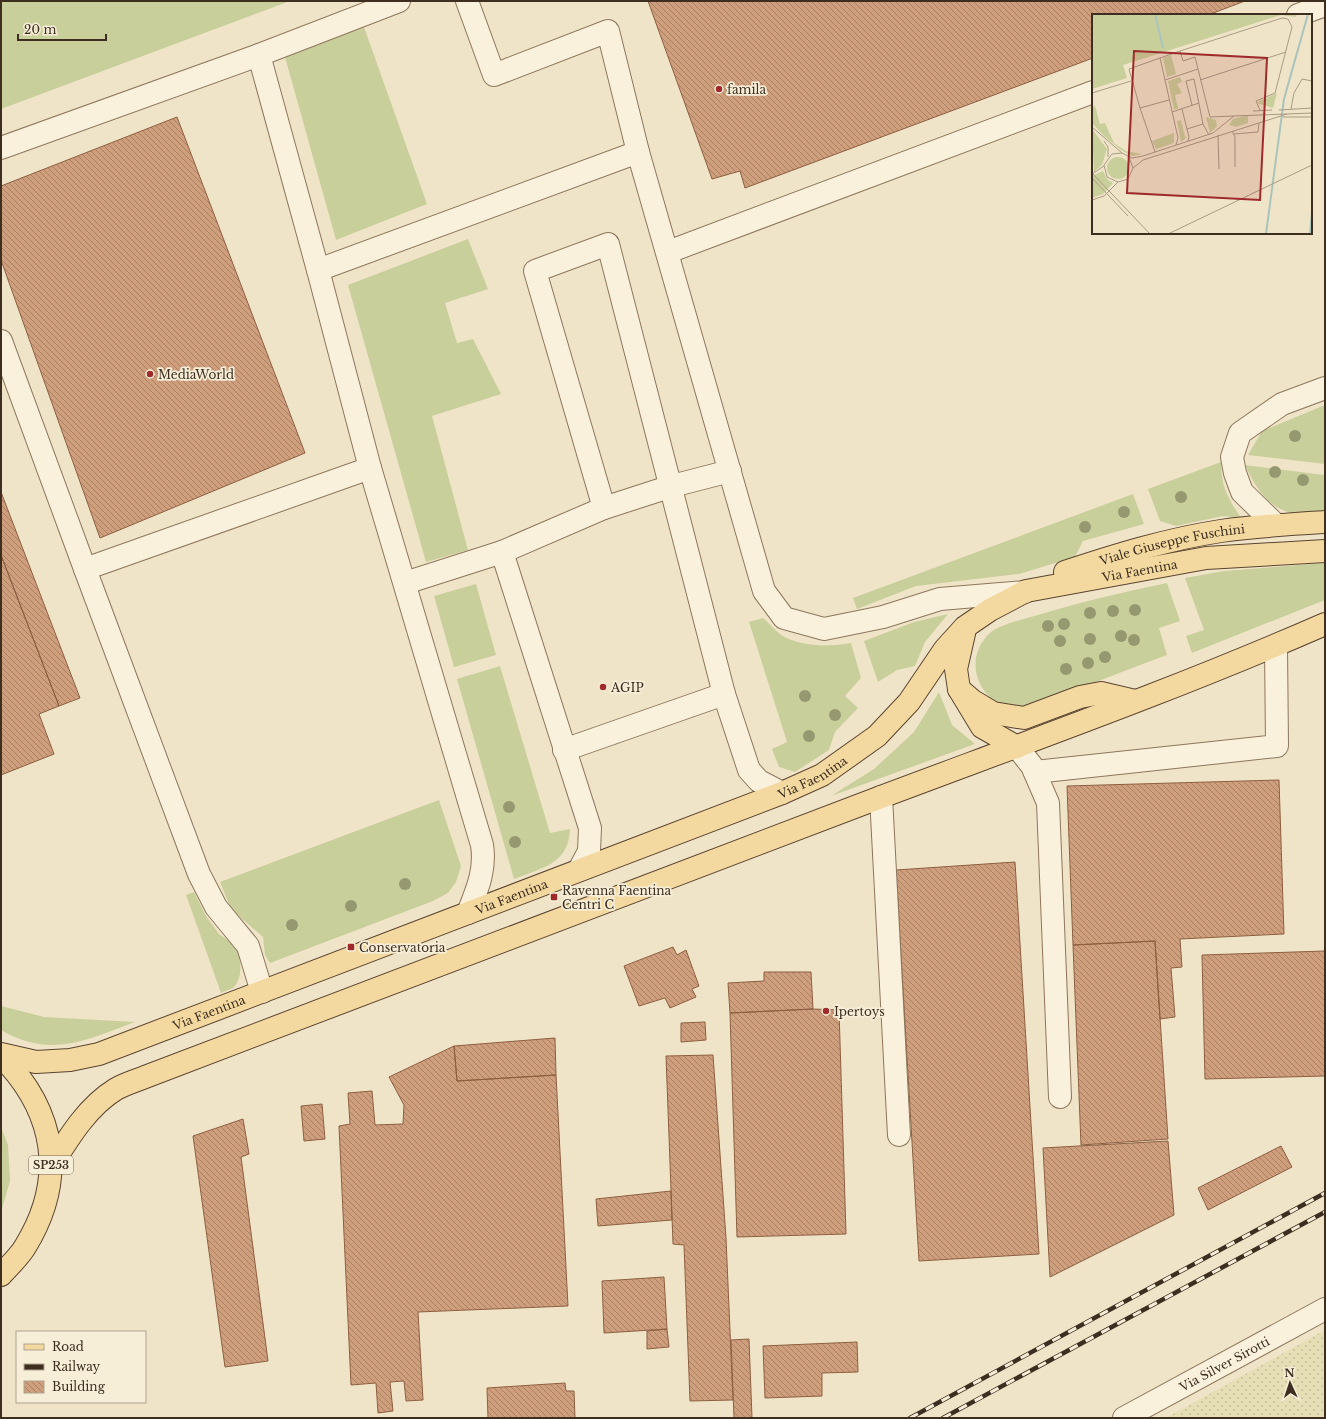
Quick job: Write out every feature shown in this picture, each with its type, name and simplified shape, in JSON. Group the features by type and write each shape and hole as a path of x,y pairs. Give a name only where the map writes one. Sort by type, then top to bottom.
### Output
{"main road":[{"name":"Viale Giuseppe Fuschini","path":"1026,592 1055,575 1161,544 1221,531 1276,525 1325,522"},
{"name":"Via Faentina","path":"1,1055 36,1062 77,1059 106,1051 782,793 822,775 878,736 909,702 945,649 965,627 990,610 1026,592 1206,558 1325,551"},
{"name":"SP253","path":"51,1166 78,1124 99,1101 117,1089 131,1083 881,797 1017,747 1276,646 1325,624"},
{"path":"965,627 956,669 959,689 982,727 1017,747"},
{"path":"1276,646 1325,630"},
{"path":"959,689 973,701 993,713 1024,718 1080,697 1101,693 1135,701"},
{"name":"SP253","path":"1,1055 18,1073 34,1097 45,1123 51,1166 50,1184 41,1218 24,1248 1,1275"}],"lane":[{"path":"1,148 259,54 398,1"},
{"path":"467,1 494,75 608,31 638,152 668,252 764,591 784,618 824,629 883,617 940,599 1026,592"},
{"path":"1301,14 1325,5"},
{"path":"259,54 370,468 482,845 485,859 479,885 468,913"},
{"path":"668,252 1092,92"},
{"path":"318,270 638,152"},
{"path":"604,508 535,271 608,244 672,486 724,694 749,770 759,781 782,793"},
{"path":"1,341 199,874 216,907 248,946 262,992"},
{"path":"1276,525 1242,492 1235,473 1232,458 1240,433 1282,404 1325,388"},
{"path":"86,569 370,468"},
{"path":"404,583 502,552 604,508 672,486 730,471"},
{"path":"502,552 590,828 589,851 579,870"},
{"path":"1035,772 1277,746 1276,646"},
{"path":"564,750 724,694"},
{"path":"1017,747 1035,772 1048,803 1060,1097"},
{"path":"881,797 899,1135"},
{"name":"Via Silver Sirotti","path":"1124,1418 1325,1309"}],"shaded area":[{"path":"1325,1330 1325,1418 1166,1418"}],"green space":[{"path":"1,1 290,1 1,109"},
{"path":"364,27 427,204 336,240 285,57"},
{"path":"468,239 488,289 445,303 457,343 473,339 501,394 432,416 468,550 426,562 348,285"},
{"path":"1325,405 1325,464 1248,455 1262,431"},
{"path":"1221,462 1222,478 1226,492 1241,518 1223,516 1176,526 1160,521 1148,489"},
{"path":"1245,465 1325,475 1325,511 1291,513 1275,506 1257,488"},
{"path":"1133,494 1144,524 1083,541 1075,557 1019,574 916,586 857,609 853,598"},
{"path":"1325,563 1325,600 1192,653 1186,636 1204,630 1185,578 1224,571"},
{"path":"1167,583 1180,621 1159,628 1167,655 1030,707 1019,709 1005,707 985,692 979,681 976,669 976,656 981,644 994,630 1006,624 1086,602"},
{"path":"476,584 496,655 454,667 434,596"},
{"path":"948,614 925,642 915,666 897,670 878,682 864,641 914,622"},
{"path":"763,618 781,635 797,642 815,645 851,643 861,678 845,696 858,708 835,732 829,750 795,772 779,767 772,749 787,742 749,622"},
{"path":"500,666 550,833 570,829 565,850 559,857 544,868 514,879 457,679"},
{"path":"939,692 952,725 975,744 831,796 874,769 914,732"},
{"path":"439,800 461,866 456,882 448,893 433,901 270,963 265,955 263,937 231,909 220,882"},
{"path":"194,892 206,916 219,934 238,947 240,957 239,979 233,988 221,993 186,895"},
{"path":"1,1006 44,1017 135,1022 101,1035 68,1044 36,1044 19,1039 1,1030"},
{"path":"1,1127 8,1145 10,1181 1,1212"}],"building":[{"path":"648,1 1245,1 1211,14 1092,14 1092,58 745,188 740,171 712,179"},
{"path":"177,117 305,453 100,538 1,260 1,186"},
{"path":"1,492 80,698 59,706 1,555"},
{"path":"1,555 59,706 39,714 54,754 1,775"},
{"path":"1279,780 1284,934 1180,939 1182,967 1171,968 1175,1017 1160,1019 1155,941 1073,945 1067,786"},
{"path":"1015,862 1039,1254 919,1261 896,870"},
{"path":"1155,941 1168,1139 1081,1145 1073,945"},
{"path":"673,947 677,955 686,950 699,986 692,989 696,997 670,1008 665,998 639,1006 624,966"},
{"path":"1325,951 1325,1076 1205,1079 1202,955"},
{"path":"764,972 811,972 813,1009 730,1013 728,983 764,981"},
{"path":"813,1009 839,1010 846,1234 737,1237 730,1013"},
{"path":"705,1022 706,1040 681,1042 681,1023"},
{"path":"555,1038 556,1075 457,1081 454,1046"},
{"path":"454,1046 457,1081 556,1075 568,1306 418,1312 423,1400 406,1401 404,1381 390,1382 393,1411 378,1413 376,1383 351,1385 339,1126 350,1124 348,1093 372,1091 375,1125 403,1124 404,1105 389,1077"},
{"path":"713,1055 726,1238 733,1400 690,1401 684,1245 673,1244 666,1056"},
{"path":"322,1104 325,1139 304,1141 301,1106"},
{"path":"243,1119 249,1154 241,1157 268,1361 225,1367 193,1136"},
{"path":"1168,1141 1174,1215 1050,1277 1043,1148"},
{"path":"1281,1146 1292,1167 1208,1210 1198,1188"},
{"path":"671,1191 672,1220 598,1226 596,1199"},
{"path":"664,1277 667,1329 604,1333 602,1281"},
{"path":"667,1329 669,1347 647,1349 647,1331"},
{"path":"749,1339 752,1418 734,1418 731,1340"},
{"path":"857,1342 858,1372 822,1373 822,1396 765,1398 763,1346"},
{"path":"565,1383 566,1391 574,1391 575,1418 488,1418 487,1388"}],"railway":[{"path":"910,1418 1325,1193"},
{"path":"943,1418 1325,1212"}],"place":[{"name":"famila","path":"719,89"},
{"name":"MediaWorld","path":"150,374"},
{"name":"AGIP","path":"603,687"},
{"name":"Ravenna Faentina Centri C","path":"554,897"},
{"name":"Conservatoria","path":"351,947"},
{"name":"Ipertoys","path":"826,1011"}]}
